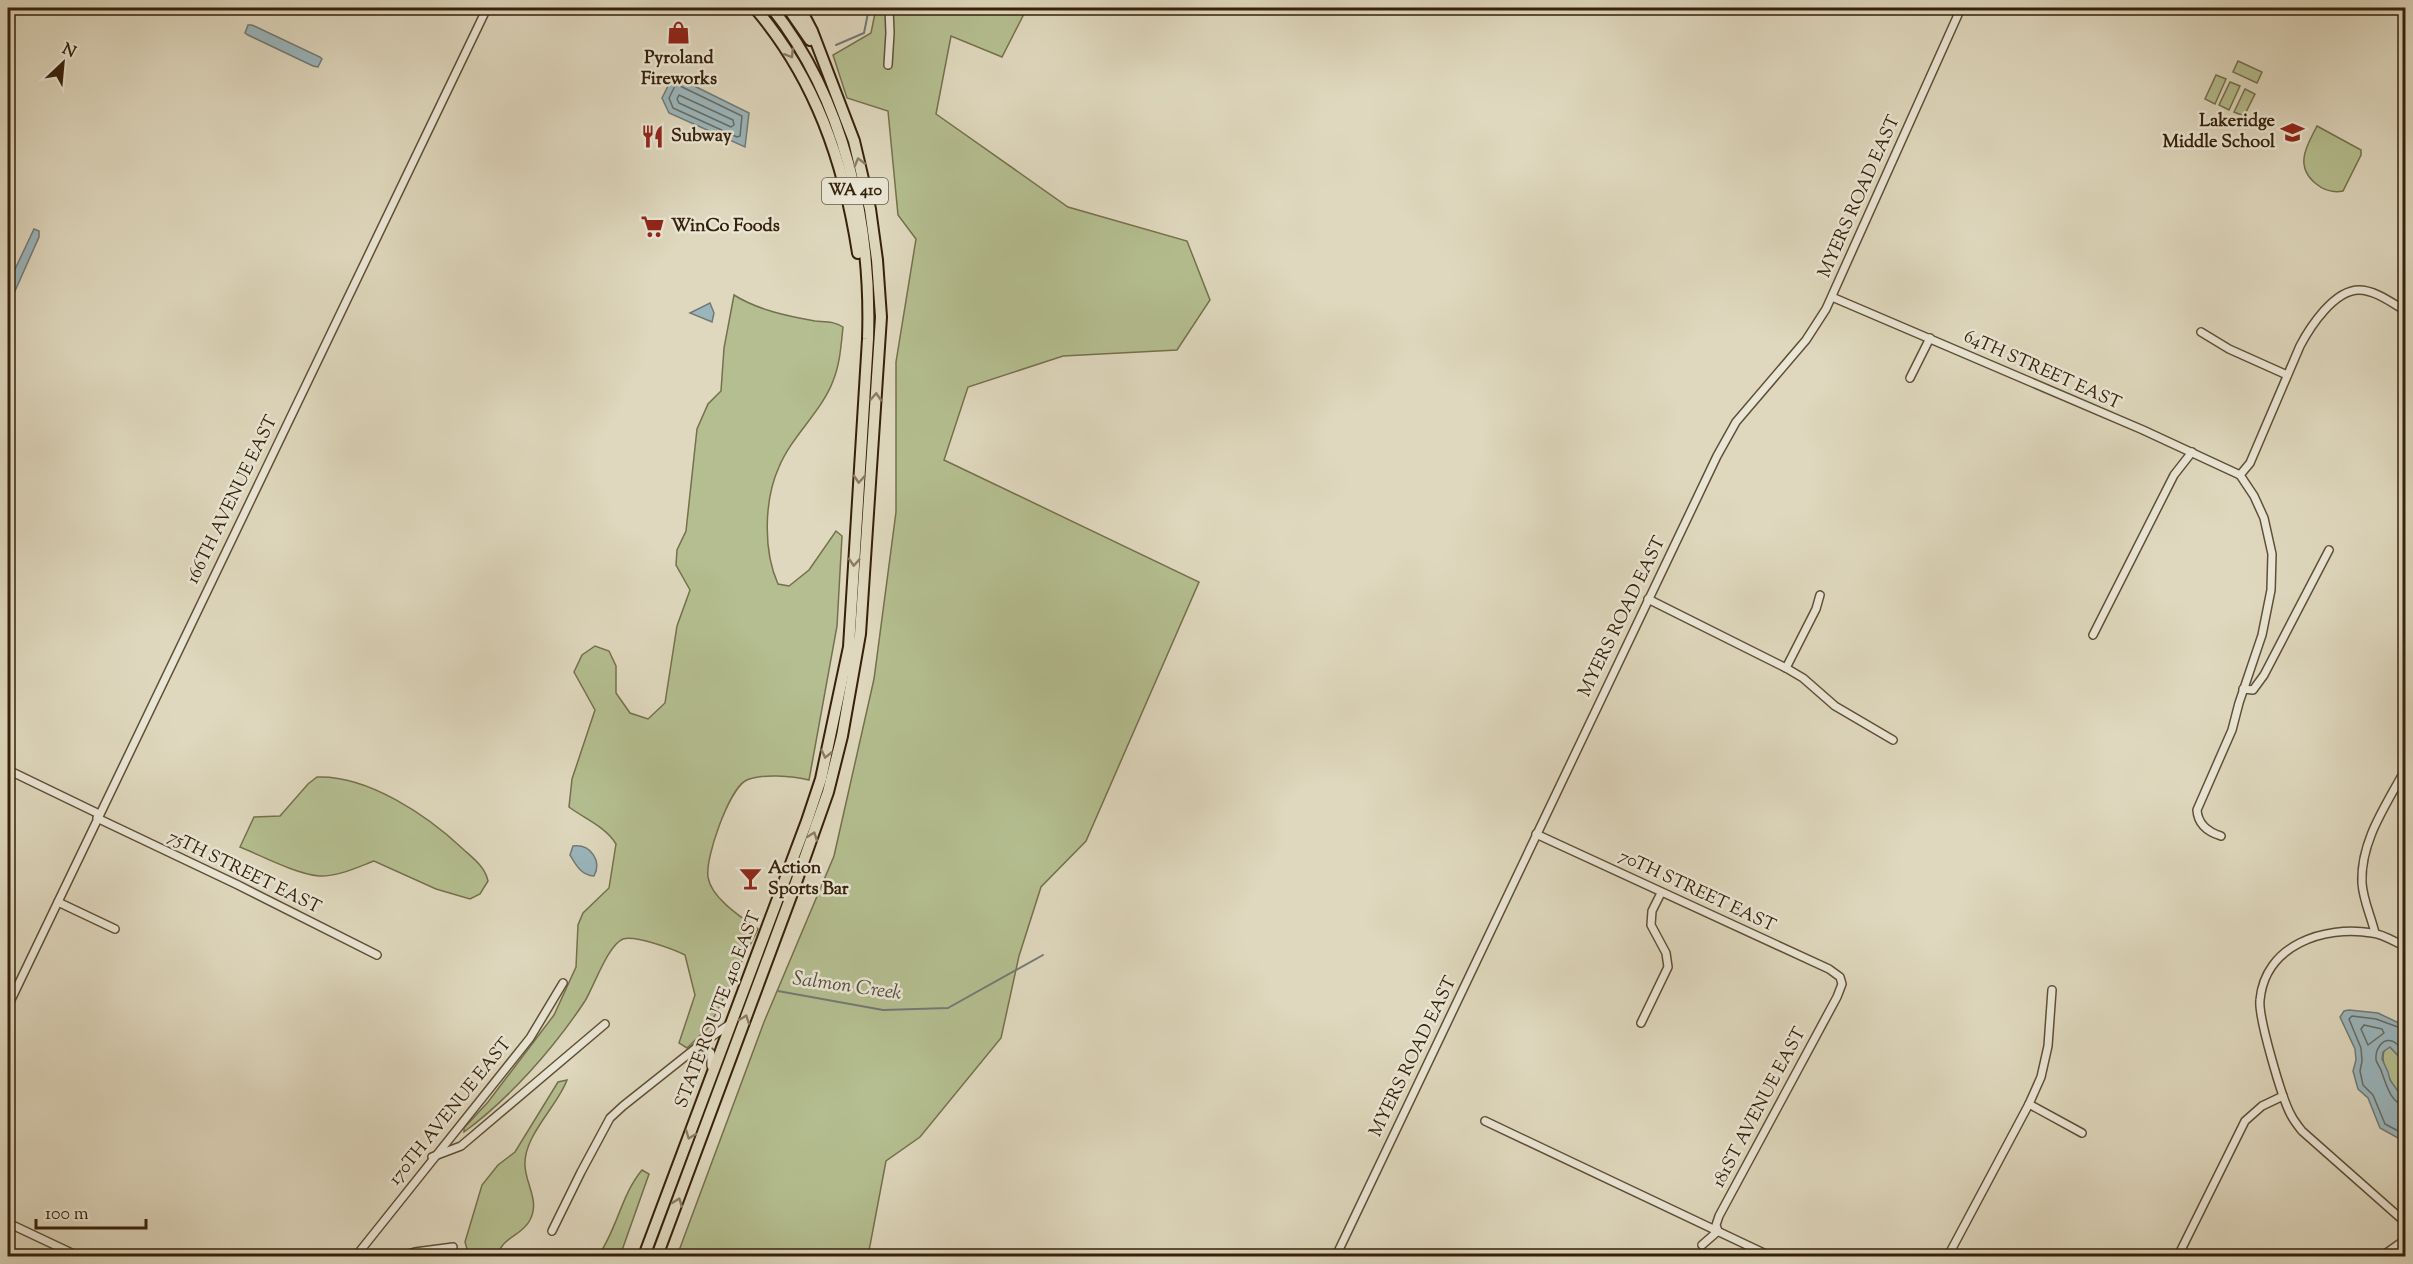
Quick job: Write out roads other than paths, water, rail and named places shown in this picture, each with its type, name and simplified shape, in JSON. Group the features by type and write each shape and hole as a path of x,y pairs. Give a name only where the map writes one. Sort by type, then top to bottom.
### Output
{"highway":[{"path":"755,8 783,43 800,71 825,121 840,169 852,212 859,260 864,322 865,393"},
{"name":"WA 410","path":"772,8 801,48 820,87 851,174 863,236 869,295 865,393 867,455"},
{"name":"WA 410","path":"788,8 808,37 829,75 860,163 870,209 881,317 867,455"},
{"path":"800,8 813,31 829,75"},
{"name":"STATE ROUTE 410 EAST","path":"644,1257 821,779 849,647 867,455"},
{"name":"STATE ROUTE 410 EAST","path":"657,1257 794,888 837,759 852,689 860,634 867,455"}],"street":[{"name":"166TH AVENUE EAST","path":"8,1006 487,8"},
{"path":"888,65 889,8"},
{"name":"MYERS ROAD EAST","path":"1336,1257 1716,456 1736,422 1806,340 1826,309 1961,8"},
{"path":"2221,836 2205,828 2198,817 2199,803 2232,730 2243,689 2262,635 2273,567 2264,518 2254,496 2240,476 2250,463 2304,338 2333,302 2352,291 2359,290 2377,295 2406,311"},
{"name":"64TH STREET EAST","path":"1832,297 2192,452 2240,476"},
{"path":"2201,332 2229,349 2287,375"},
{"path":"1910,378 1930,338"},
{"path":"2092,635 2174,475 2192,452"},
{"path":"2243,689 2253,690 2264,675 2329,550"},
{"path":"1786,668 1820,595"},
{"path":"1648,599 1786,668 1803,678 1835,706 1893,740"},
{"path":"2374,933 2363,892 2363,860 2367,844 2406,768"},
{"name":"75TH STREET EAST","path":"8,770 377,955"},
{"name":"70TH STREET EAST","path":"1536,834 1830,969 1842,980"},
{"path":"1641,1023 1668,967 1666,953 1651,925 1652,911 1661,893"},
{"path":"58,902 115,929"},
{"path":"2406,947 2374,933 2340,931 2315,936 2288,949 2272,967 2263,987 2259,1004 2283,1096 2301,1131 2406,1223"},
{"name":"181ST AVENUE EAST","path":"1718,1231 1716,1227 1719,1216 1837,997 1842,980"},
{"name":"170TH AVENUE EAST","path":"356,1257 432,1157 530,1038 563,983"},
{"path":"1948,1257 2029,1104 2047,1057 2052,990"},
{"path":"552,1231 581,1172 615,1112 701,1044 732,1023"},
{"path":"432,1157 461,1146 605,1024"},
{"path":"701,1044 711,1053 712,1061 704,1084 704,1098"},
{"path":"2178,1257 2245,1121 2262,1106 2283,1096"},
{"path":"2029,1104 2082,1133"},
{"path":"1485,1121 1770,1257"},
{"path":"8,1223 78,1257"},
{"path":"1702,1245 1718,1231"},
{"path":"2382,1257 2406,1239"},
{"path":"402,1257 415,1252 453,1247"}],"water":[{"path":"248,25 320,57 322,59 318,67 248,35 245,33"},
{"path":"676,77 749,113 745,147 669,113 662,98 671,80"},
{"path":"34,229 39,231 39,237 15,291 9,295 8,284"},
{"path":"710,303 714,313 712,322 690,313"},
{"path":"573,846 585,848 596,859 594,876 582,872 577,866 570,855"},
{"path":"2344,1011 2378,1013 2405,1026 2405,1063 2390,1047 2383,1052 2382,1059 2390,1080 2405,1101 2405,1142 2380,1128 2368,1098 2358,1089 2353,1071 2356,1060 2355,1049 2340,1017"}],"waterway":[{"name":"Salmon Creek","path":"836,45 864,33 869,8"},
{"name":"Salmon Creek","path":"778,991 883,1010 948,1008 1043,955"}],"place":[{"name":"Pyroland Fireworks","path":"679,33"},
{"name":"Lakeridge Middle School","path":"2293,132"},
{"name":"Subway","path":"653,137"},
{"name":"WinCo Foods","path":"653,227"},
{"name":"Action Sports Bar","path":"750,879"}]}
